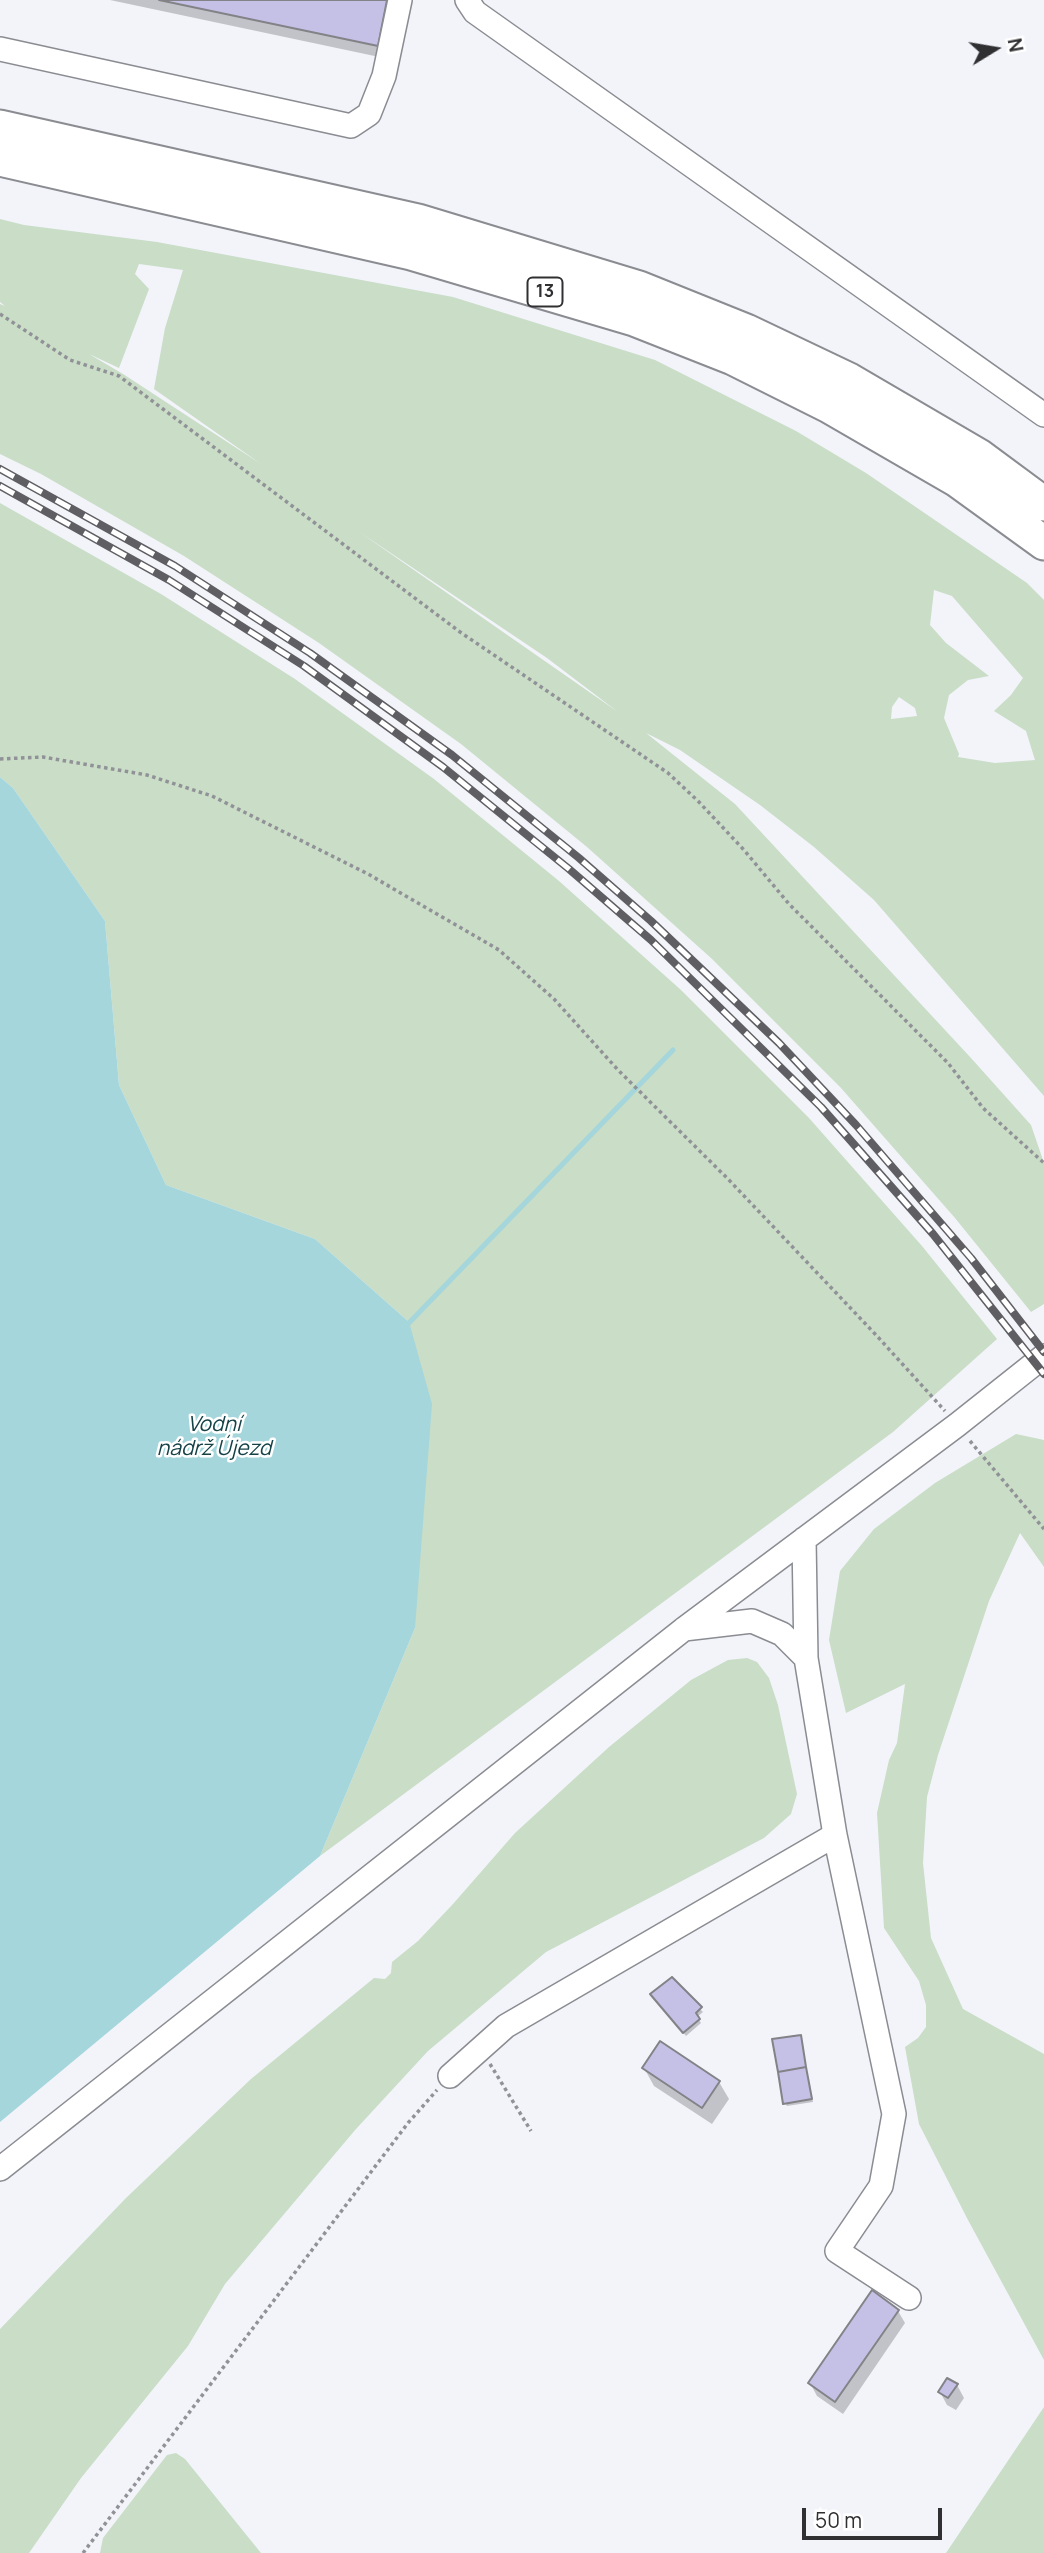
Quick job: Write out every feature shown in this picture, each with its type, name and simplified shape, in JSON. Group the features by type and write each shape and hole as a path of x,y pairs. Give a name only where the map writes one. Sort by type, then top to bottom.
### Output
{"highway":[{"name":"13","path":"0,127 418,221 639,288 746,331 849,380 979,456 1044,504"},
{"name":"13","path":"0,159 411,253 634,319 733,358 829,406 957,480 1044,543"}],"street":[{"path":"0,49 351,125 369,114 384,76 400,0"},
{"path":"467,0 475,12 1044,415"},
{"path":"0,2169 684,1629 957,1425 1044,1356"},
{"path":"804,1539 806,1658 835,1835 894,2114 881,2186 837,2251 909,2298"},
{"path":"684,1629 752,1621 782,1634 806,1658"},
{"path":"450,2076 506,2026 835,1835"}],"path":[{"path":"0,314 70,360 119,376 460,632 668,773 744,850 789,904 947,1063 984,1108 1044,1163"},
{"path":"0,759 43,757 147,775 212,796 368,874 499,950 555,999 618,1070 728,1179 877,1336 957,1425 1044,1529"},
{"path":"481,2048 531,2131"},
{"path":"83,2553 408,2123 450,2076"}],"green space":[{"path":"0,219 24,225 157,242 453,297 655,360 796,431 866,473 1027,583 1044,600 1044,1096 874,900 814,847 760,805 680,750 646,733 735,804 1031,1125 1044,1163 1044,1304 1031,1312 955,1218 841,1088 711,958 587,847 461,744 319,643 184,556 41,474 0,454 0,304 5,306 0,302","holes":["139,264 183,270 165,328 154,389 261,464 89,354 119,368 149,289 135,274","358,531 547,658 618,712","934,590 952,596 1023,678 1011,695 994,711 1026,731 1035,760 995,763 958,757 944,718 949,695 968,680 989,676 946,643 930,625","899,697 915,708 917,716 891,719 892,707"]},
{"path":"0,503 161,594 295,679 434,779 559,881 681,990 809,1118 922,1246 997,1339 893,1432 320,1856 415,1628 409,1322 315,1239 166,1185 119,1085 105,921 13,788 0,777"},
{"path":"1016,1434 1044,1440 1044,1567 1020,1533 989,1601 938,1755 927,1797 923,1863 931,1938 963,2009 1044,2054 1044,2360 919,2124 905,2047 918,2038 926,2027 926,2005 919,1981 884,1928 877,1813 889,1760 897,1743 905,1684 846,1713 829,1640 840,1571 874,1529 935,1483"},
{"path":"747,1658 757,1662 769,1678 778,1705 797,1794 791,1814 764,1838 546,1952 428,2051 356,2129 225,2284 188,2346 81,2478 29,2553 0,2553 0,2329 126,2198 251,2079 374,1978 385,1979 391,1973 392,1962 418,1941 515,1833 609,1747 691,1680 728,1660"},
{"path":"1044,2407 1044,2553 946,2553"},
{"path":"176,2453 185,2459 261,2553 100,2553 103,2538 167,2455"}],"water":[{"name":"Vodní nádrž Újezd","path":"0,777 13,788 105,921 119,1085 166,1185 315,1239 409,1322 432,1404 415,1628 320,1856 0,2122"}],"building":[{"path":"159,0 387,0 378,46"},
{"path":"672,1977 702,2007 696,2013 700,2019 683,2033 650,1994"},
{"path":"801,2035 806,2067 778,2072 772,2039"},
{"path":"660,2041 720,2081 702,2108 642,2068"},
{"path":"806,2067 812,2099 783,2104 778,2072"},
{"path":"872,2290 899,2310 835,2402 808,2383"},
{"path":"947,2378 958,2384 948,2398 938,2392"}],"waterway":[{"path":"405,1327 673,1050"}],"railway":[{"path":"0,469 175,566 310,653 452,755 579,858 651,921 779,1043 856,1125 971,1258 1044,1352"},
{"path":"0,486 169,580 304,666 443,767 569,869 651,940 821,1107 933,1234 1044,1374"}]}
